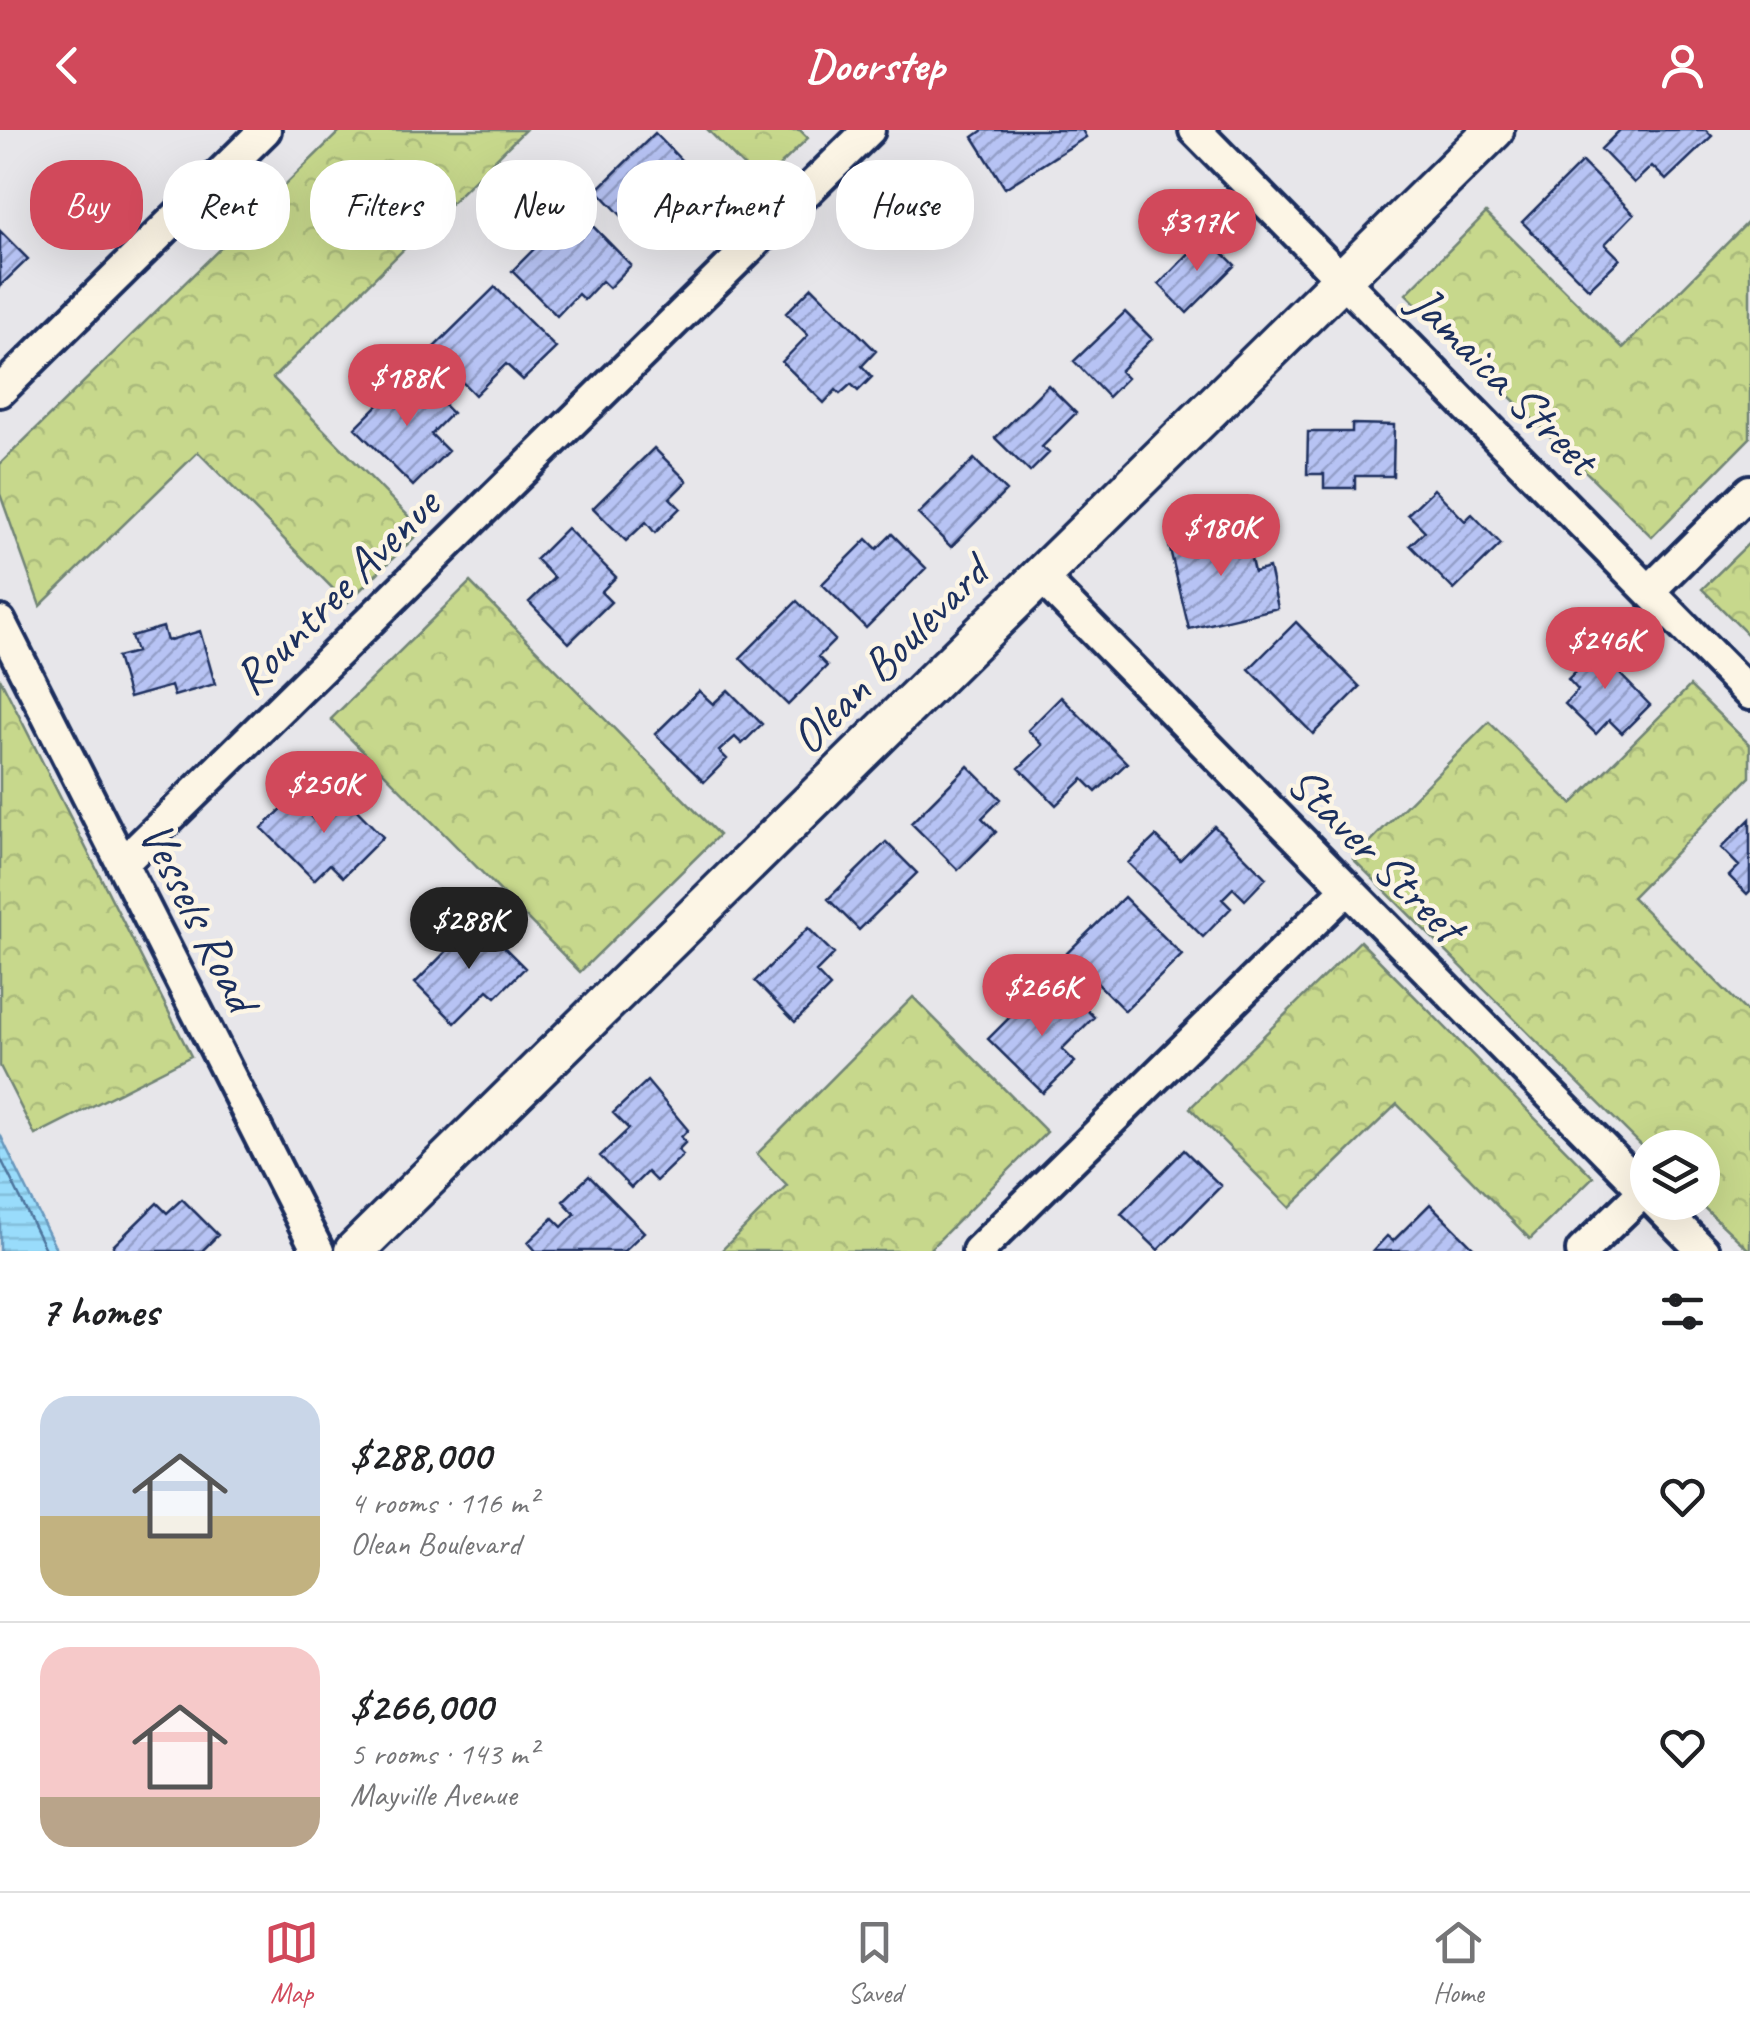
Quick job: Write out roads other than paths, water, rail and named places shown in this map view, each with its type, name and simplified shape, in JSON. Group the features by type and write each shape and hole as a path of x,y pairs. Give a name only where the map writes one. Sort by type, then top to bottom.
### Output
{"street":[{"path":"0,391 265,130"},
{"name":"Rountree Avenue","path":"122,864 869,130"},
{"name":"Jamaica Street","path":"1195,130 1750,694"},
{"name":"Olean Boulevard","path":"354,1251 1494,130"},
{"path":"1649,591 1750,491"},
{"name":"Staver Street","path":"1040,576 1630,1177"},
{"name":"Vessels Road","path":"0,622 318,1251"},
{"path":"978,1251 1347,888"},
{"path":"1582,1251 1630,1212"},
{"name":"Staver Street","path":"1673,1220 1703,1251"}],"water":[{"path":"0,1134 6,1147 57,1251 0,1251"}]}
